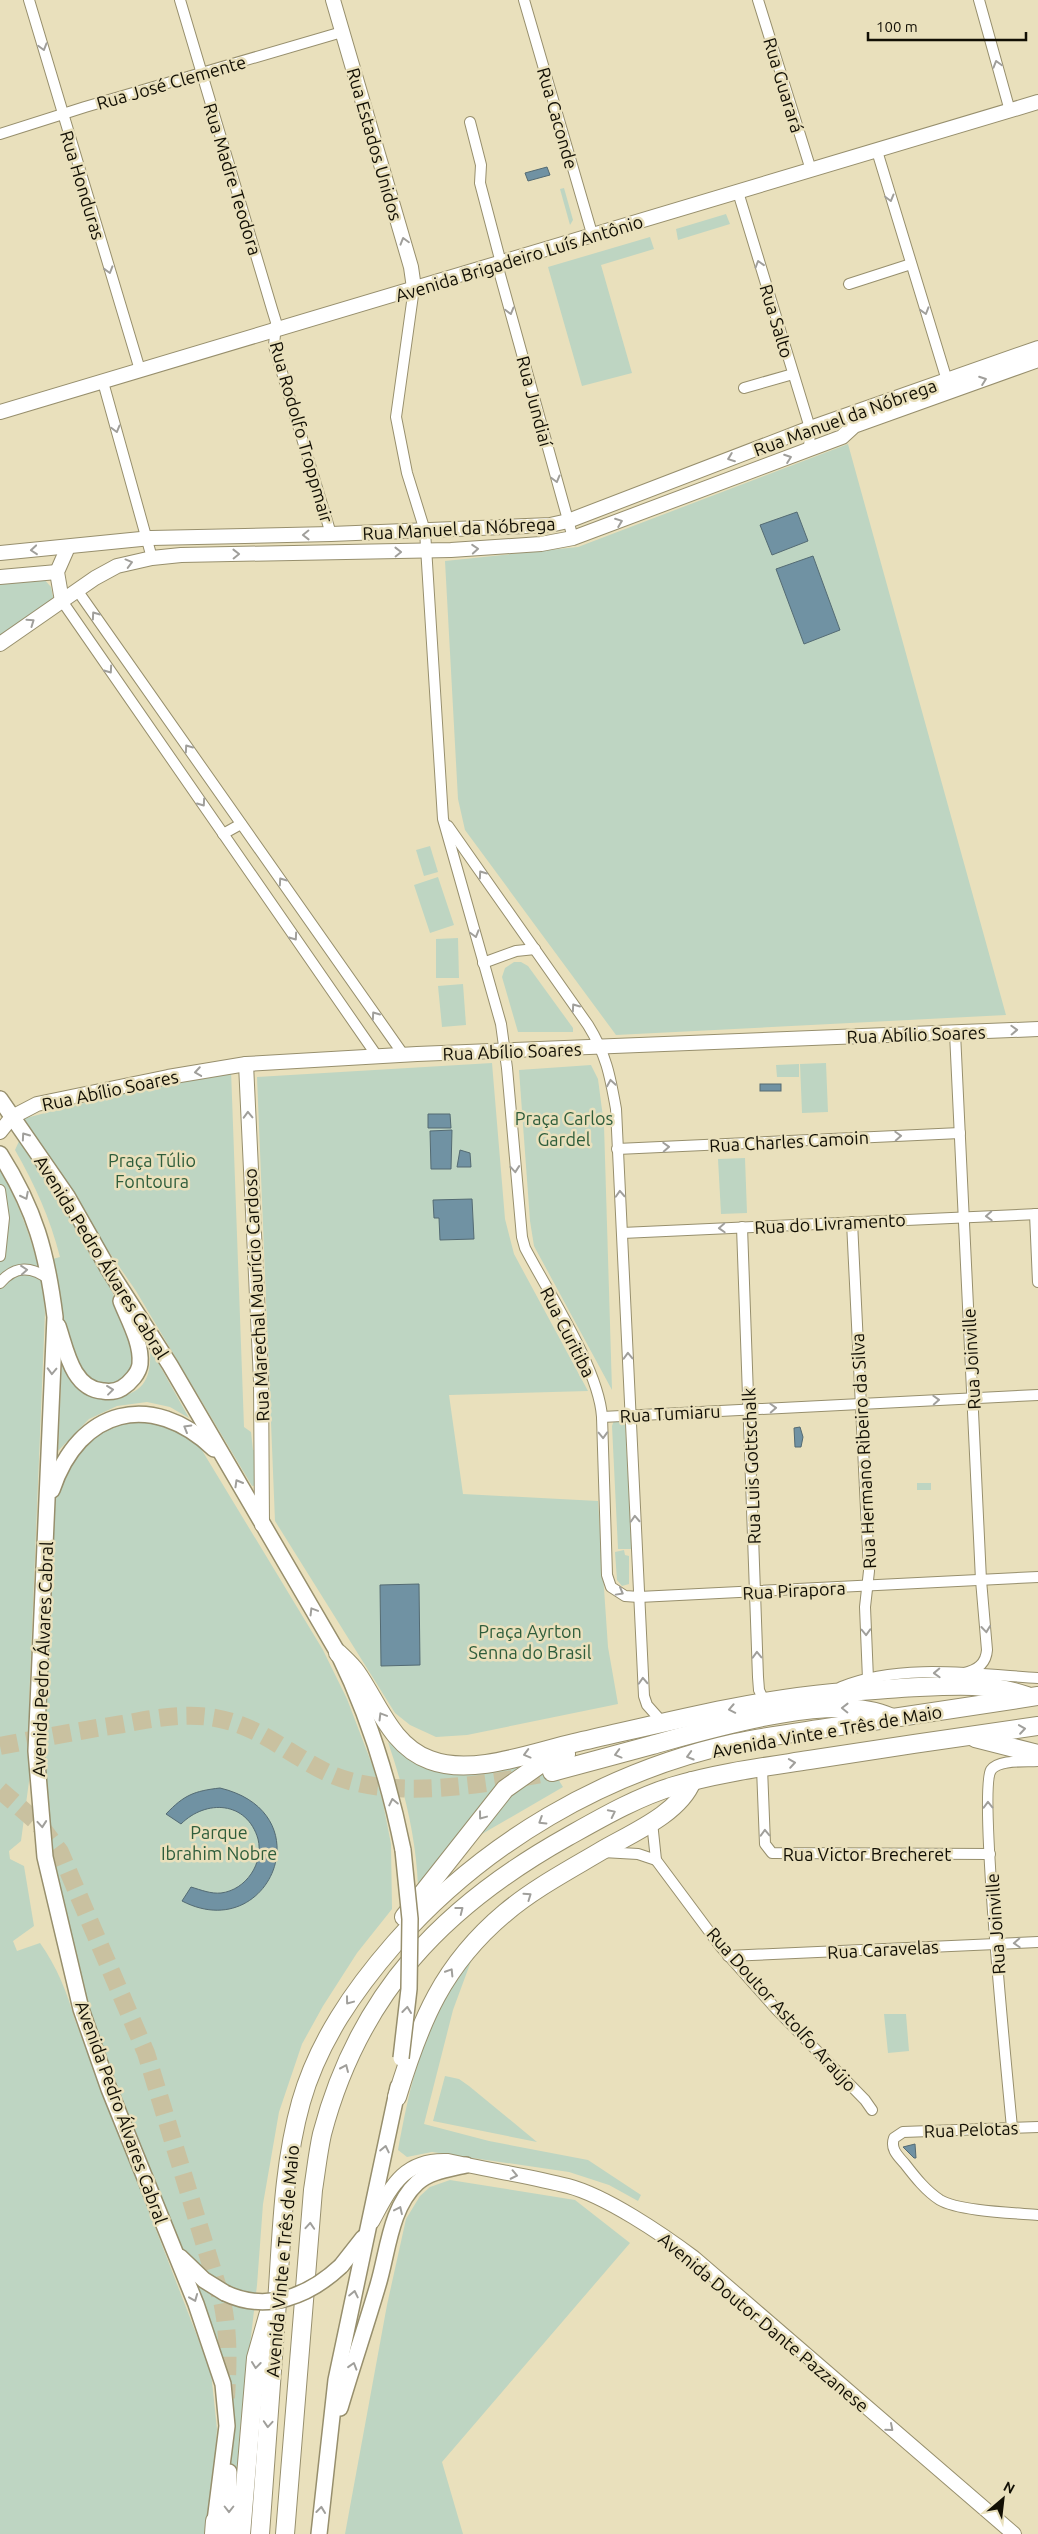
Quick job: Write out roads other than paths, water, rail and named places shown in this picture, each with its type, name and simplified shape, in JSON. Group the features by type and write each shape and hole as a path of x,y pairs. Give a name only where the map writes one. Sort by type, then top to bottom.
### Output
{"highway":[{"path":"338,1653 356,1671 389,1727 401,1741 428,1760 444,1764 480,1764 663,1723 765,1703 832,1693 967,1684 1005,1688 1034,1696"},
{"name":"Avenida Vinte e Três de Maio","path":"260,2534 289,2156 301,2101 316,2061 343,2010 378,1962 424,1910 490,1853 554,1814 622,1779 674,1760 735,1743 1034,1696"},
{"path":"552,1772 742,1720 839,1708 867,1709 892,1718"},
{"name":"Avenida Vinte e Três de Maio","path":"284,2534 313,2190 322,2135 342,2074 367,2021 384,1993 424,1942 474,1900 535,1855 586,1826 657,1791 692,1781 762,1768 1038,1726"},
{"path":"970,1736 1038,1754"},
{"path":"378,1962 385,1945 401,1921 505,1790 539,1765 579,1749 592,1739"},
{"path":"397,2096 422,2025 443,1984 465,1951 505,1912 547,1883 652,1822 680,1802 692,1781"},
{"path":"241,2534 256,2358 278,2284"},
{"path":"290,2472 294,2534"}],"main road":[{"name":"Avenida Pedro Álvares Cabral","path":"0,1099 66,1196 170,1365 338,1653 355,1686 373,1734 392,1795 403,1850 410,1920 410,1989 397,2096"},
{"name":"Avenida Pedro Álvares Cabral","path":"0,1154 29,1204 44,1249 56,1317 36,1751 45,1857 81,2009 109,2089 196,2304 223,2384 227,2426 214,2527"},
{"path":"56,1317 77,1376 86,1386 97,1391 108,1392 121,1388 130,1381 138,1372 139,1353 110,1270"},
{"path":"47,1507 57,1475 74,1445 102,1423 119,1416 137,1413 154,1414 172,1420 202,1438 224,1459"},
{"path":"318,2534 336,2380 397,2096"},
{"path":"328,2445 379,2282 392,2227 404,2200 412,2188 427,2176 466,2165"},
{"path":"175,2253 204,2280 225,2293 252,2301 288,2299 316,2287 341,2266 368,2231"},
{"path":"227,2426 228,2534"}],"street":[{"name":"Rua Honduras","path":"29,0 140,370"},
{"name":"Rua Madre Teodora","path":"180,0 276,322 275,330"},
{"name":"Rua Estados Unidos","path":"333,0 411,267 414,288"},
{"name":"Rua Caconde","path":"524,0 592,237"},
{"name":"Rua Guarará","path":"758,0 811,170"},
{"path":"979,0 1010,111"},
{"name":"Rua José Clemente","path":"0,134 342,32"},
{"name":"Avenida Brigadeiro Luís Antônio","path":"0,412 414,288 592,237 1038,102"},
{"name":"Rua Jundiaí","path":"470,122 481,165 480,183 499,264 573,538"},
{"path":"877,150 948,386"},
{"name":"Rua Salto","path":"738,192 810,428 809,450"},
{"path":"849,284 911,264"},
{"name":"Rua Curitiba","path":"414,288 396,417 407,472 425,531 443,819 501,1024 522,1236 529,1256 582,1354 599,1398 602,1416 608,1581 611,1587 625,1596 639,1596"},
{"name":"Rua Rodolfo Troppmair","path":"275,330 274,346 331,534"},
{"name":"Rua Manuel da Nóbrega","path":"0,644 77,590 117,566 152,558 210,554 426,551 541,544 573,538 842,437 854,426 1038,348"},
{"name":"Rua Manuel da Nóbrega","path":"0,554 146,539 425,531 550,525 568,520 810,428 1038,360"},
{"path":"744,388 793,374"},
{"path":"103,382 152,558"},
{"path":"210,554 211,536"},
{"path":"68,547 57,572 62,601 377,1056"},
{"path":"0,577 57,572"},
{"path":"77,590 403,1054"},
{"path":"443,819 602,1048 609,1068 616,1109 644,1696 647,1704 663,1723"},
{"path":"223,834 241,824"},
{"path":"483,963 516,951 534,949"},
{"name":"Rua Abílio Soares","path":"0,1132 12,1117 37,1104 168,1077 246,1064 403,1054 602,1048 1038,1029"},
{"name":"Rua Joinville","path":"955,1033 981,1580 987,1654 979,1668 964,1673"},
{"name":"Rua Marechal Maurício Cardoso","path":"246,1064 261,1381 262,1525"},
{"name":"Rua Charles Camoin","path":"617,1149 960,1133"},
{"path":"0,1190 4,1218 0,1256"},
{"path":"1036,1214 1038,1282"},
{"name":"Rua do Livramento","path":"622,1233 1036,1214"},
{"name":"Rua Hermano Ribeiro da Silva","path":"852,1222 869,1566 865,1607 868,1679"},
{"name":"Rua Luis Gottschalk","path":"742,1227 758,1683 765,1703"},
{"path":"0,1283 11,1273 22,1268 40,1272 50,1280"},
{"name":"Rua Tumiaru","path":"602,1416 1038,1395"},
{"name":"Rua Pirapora","path":"639,1596 755,1592 1038,1577"},
{"path":"832,1693 850,1684 868,1679 902,1675 964,1673 1038,1678"},
{"name":"Rua Joinville","path":"1012,2128 990,1854 989,1773 998,1764 1038,1761"},
{"name":"Rua Victor Brecheret","path":"762,1768 765,1844 772,1853 990,1854"},
{"path":"599,1852 638,1854 656,1860 652,1822"},
{"name":"Rua Doutor Astolfo Araújo","path":"656,1860 728,1956 865,2100 872,2110"},
{"name":"Rua Caravelas","path":"728,1956 1038,1942"},
{"name":"Rua Pelotas","path":"1038,2127 903,2132 894,2138 893,2146 896,2153 920,2182 941,2201 989,2210 1038,2215"},
{"name":"Avenida Doutor Dante Pazzanese","path":"368,2231 388,2192 399,2178 412,2168 432,2161 466,2165 569,2186 599,2199 668,2238 1014,2534"}],"water":[{"path":"547,167 550,175 528,181 525,173"},
{"path":"797,512 808,541 772,555 760,525"},
{"path":"813,556 840,630 804,644 776,569"},
{"path":"760,1084 781,1084 781,1091 760,1091"},
{"path":"428,1114 450,1114 451,1128 428,1128"},
{"path":"452,1130 451,1169 431,1169 430,1131"},
{"path":"460,1150 470,1153 471,1167 457,1167"},
{"path":"472,1199 474,1239 440,1240 439,1218 434,1218 433,1200"},
{"path":"800,1427 803,1437 801,1447 795,1447 794,1428"},
{"path":"419,1584 420,1665 381,1666 380,1585"},
{"path":"220,1788 252,1802 271,1823 277,1847 273,1871 260,1892 239,1906 213,1910 182,1901 191,1887 221,1893 238,1887 245,1881 256,1866 258,1857 258,1839 253,1826 245,1817 225,1808 202,1810 181,1824 166,1814 178,1802 190,1795"},
{"path":"915,2144 916,2158 914,2158 903,2147"}],"tunnel":[{"path":"0,1746 77,1731 155,1719 199,1716 243,1726 328,1773 353,1782 380,1787 409,1789 439,1788 552,1772"},
{"path":"0,1790 39,1824 60,1852 146,2053 222,2301 227,2349 226,2398"}],"park label":[{"name":"Praça Carlos Gardel","path":"564,1128"},
{"name":"Praça Túlio Fontoura","path":"152,1170"},
{"name":"Praça Ayrton Senna do Brasil","path":"530,1641"},
{"name":"Parque Ibrahim Nobre","path":"219,1842"}]}
